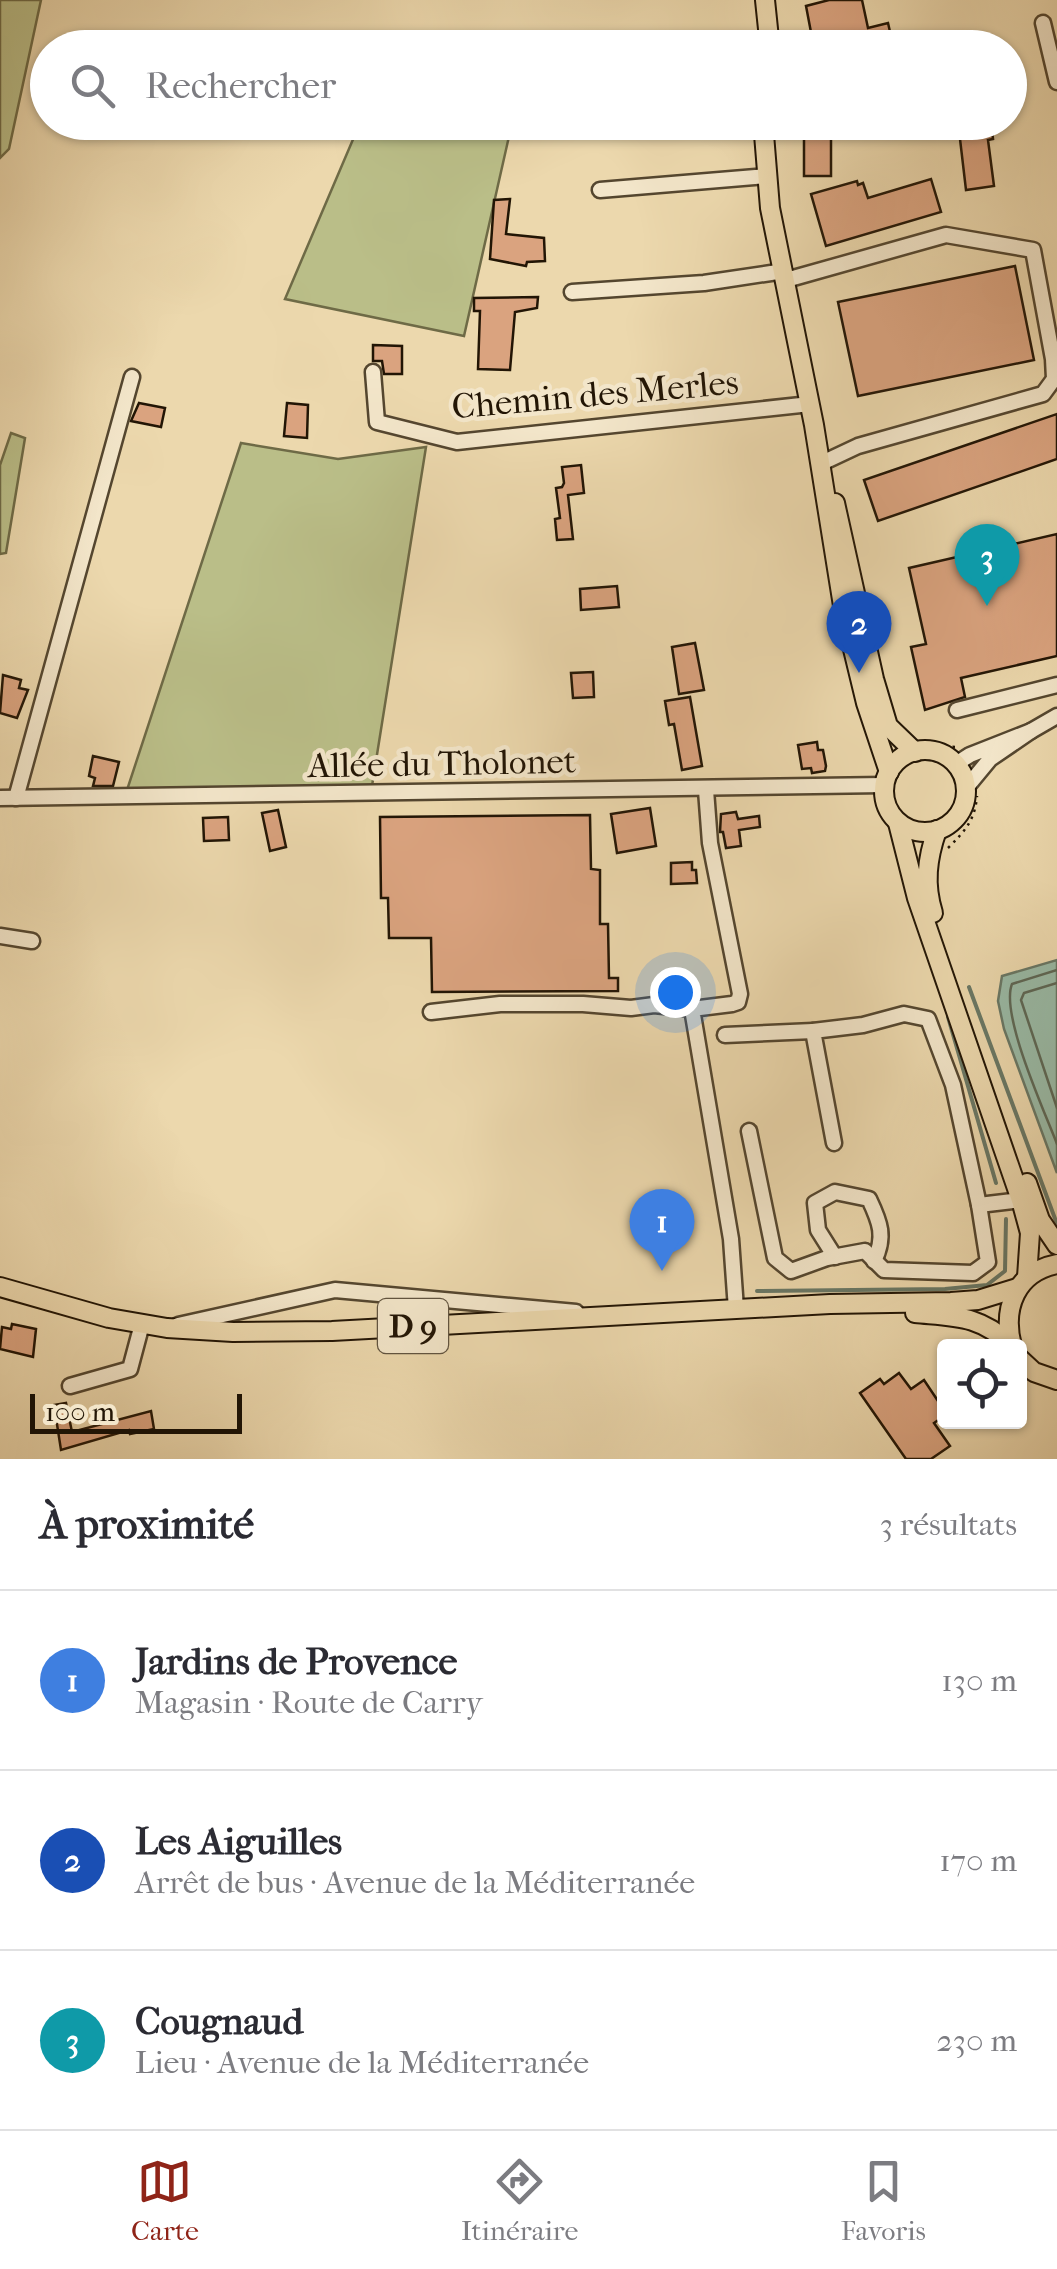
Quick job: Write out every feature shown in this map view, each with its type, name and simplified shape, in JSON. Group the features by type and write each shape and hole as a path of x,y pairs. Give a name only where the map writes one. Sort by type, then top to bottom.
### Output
{"main road":[{"path":"753,0 756,30"},
{"path":"765,0 768,30"},
{"path":"764,140 767,176 844,612 886,779 885,799 898,823 916,898 1030,1233 1022,1283 1009,1306 1010,1339"},
{"path":"775,140 785,276"},
{"path":"814,425 888,726 915,752"},
{"path":"886,779 896,762 915,752 934,751 956,764 972,791 959,814 937,830 924,832 898,823"},
{"path":"937,830 928,856 928,897 1040,1220 1057,1245"},
{"path":"1022,1283 1038,1270 1057,1264"},
{"name":"D 9","path":"0,1287 142,1324 233,1332 978,1300 1022,1283"},
{"name":"D 9","path":"830,1304 975,1318 1005,1339"},
{"path":"1027,1365 1034,1372 1057,1380"}],"street":[{"path":"1044,24 1057,82"},
{"path":"600,190 767,176"},
{"path":"572,292 785,276 946,235 1033,250 1053,359 1054,380 1043,394 858,446 824,462"},
{"name":"Chemin des Merles","path":"372,372 377,422 457,442 810,404"},
{"path":"8,798 132,377"},
{"path":"957,710 1057,684"},
{"path":"972,791 990,759 1057,716"},
{"path":"956,764 1031,731"},
{"name":"Allée du Tholonet","path":"8,798 706,790 886,779"},
{"path":"0,782 8,798"},
{"path":"431,1012 500,1004 631,1008 654,1005 692,1009 738,1002 740,994 710,843 706,790"},
{"path":"0,936 32,941"},
{"path":"692,1009 731,1239 736,1309"},
{"path":"725,1035 813,1031 863,1025 904,1014 928,1020 953,1085 988,1262 973,1273 884,1270 865,1252 792,1271 775,1258 749,1131"},
{"path":"813,1031 834,1143"},
{"path":"836,1257 818,1230 815,1203 835,1192 869,1200 881,1223 881,1246 874,1260"},
{"path":"979,1205 1020,1200"},
{"path":"167,1328 335,1290 612,1316"},
{"path":"70,1386 130,1369 142,1324"}],"path":[{"path":"941,854 969,827 976,814 972,791"}],"green space":[{"path":"0,0 41,0 35,30 30,30 30,51 9,149 0,158"},
{"path":"353,140 508,140 464,336 285,299"},
{"path":"11,433 25,438 6,553 0,554 0,465"},
{"path":"241,443 338,459 426,447 372,786 127,790"}],"water":[{"path":"1057,960 1057,1173 1004,1029 998,1001 1002,976"}],"building":[{"path":"829,0 862,0 868,28 888,23 890,30 811,30 806,6"},
{"path":"804,140 831,140 831,176 804,176"},
{"path":"960,140 988,140 994,186 966,190"},
{"path":"931,179 941,212 826,246 811,194 857,181 858,185 863,183 868,198"},
{"path":"510,199 506,234 544,238 545,261 527,262 526,266 490,259 494,200"},
{"path":"1015,266 1034,360 858,396 838,302"},
{"path":"538,297 537,308 515,312 510,370 478,369 480,311 474,311 474,298"},
{"path":"373,345 402,346 402,374 384,374 382,361 373,361"},
{"path":"139,403 165,408 161,427 131,421"},
{"path":"287,403 308,405 307,438 284,436"},
{"path":"1057,414 1057,459 878,521 864,480"},
{"path":"581,465 584,493 568,495 573,539 557,540 555,519 560,518 556,488 564,483 562,467"},
{"path":"1057,534 1057,656 961,678 965,697 925,710 911,647 926,644 909,568"},
{"path":"617,586 619,607 581,610 580,589"},
{"path":"695,643 704,690 679,694 672,647"},
{"path":"593,672 594,697 573,698 571,673"},
{"path":"3,675 21,680 19,688 28,690 17,718 0,713"},
{"path":"690,697 702,766 682,770 674,724 669,725 665,701"},
{"path":"817,742 826,766 825,771 812,773 811,768 802,769 798,745"},
{"path":"93,756 119,762 113,786 93,786 95,778 89,776"},
{"path":"650,808 656,846 617,853 611,814"},
{"path":"278,810 286,847 270,851 262,813"},
{"path":"736,812 738,819 759,816 760,827 739,830 741,846 726,848 720,832 721,814"},
{"path":"590,815 591,869 600,870 600,924 608,924 609,978 618,978 618,991 432,992 431,938 389,938 388,898 381,898 380,817"},
{"path":"228,817 229,840 204,841 203,818"},
{"path":"692,862 697,883 671,884 671,863"},
{"path":"12,1324 36,1329 33,1357 0,1349 2,1327 11,1329"},
{"path":"899,1373 911,1389 924,1380 937,1400 934,1423 950,1446 931,1459 906,1459 860,1393 880,1379 884,1384"},
{"path":"66,1403 72,1432 151,1411 154,1429 130,1434 129,1430 61,1450 54,1405"}],"waterway":[{"path":"969,987 1057,1224"},
{"path":"948,1017 996,1183"},
{"path":"757,1291 987,1285 1005,1271 1006,1219"}],"place":[{"name":"Cougnaud","path":"987,606"},
{"name":"Les Aiguilles","path":"859,673"},
{"name":"Jardins de Provence","path":"662,1271"}]}
